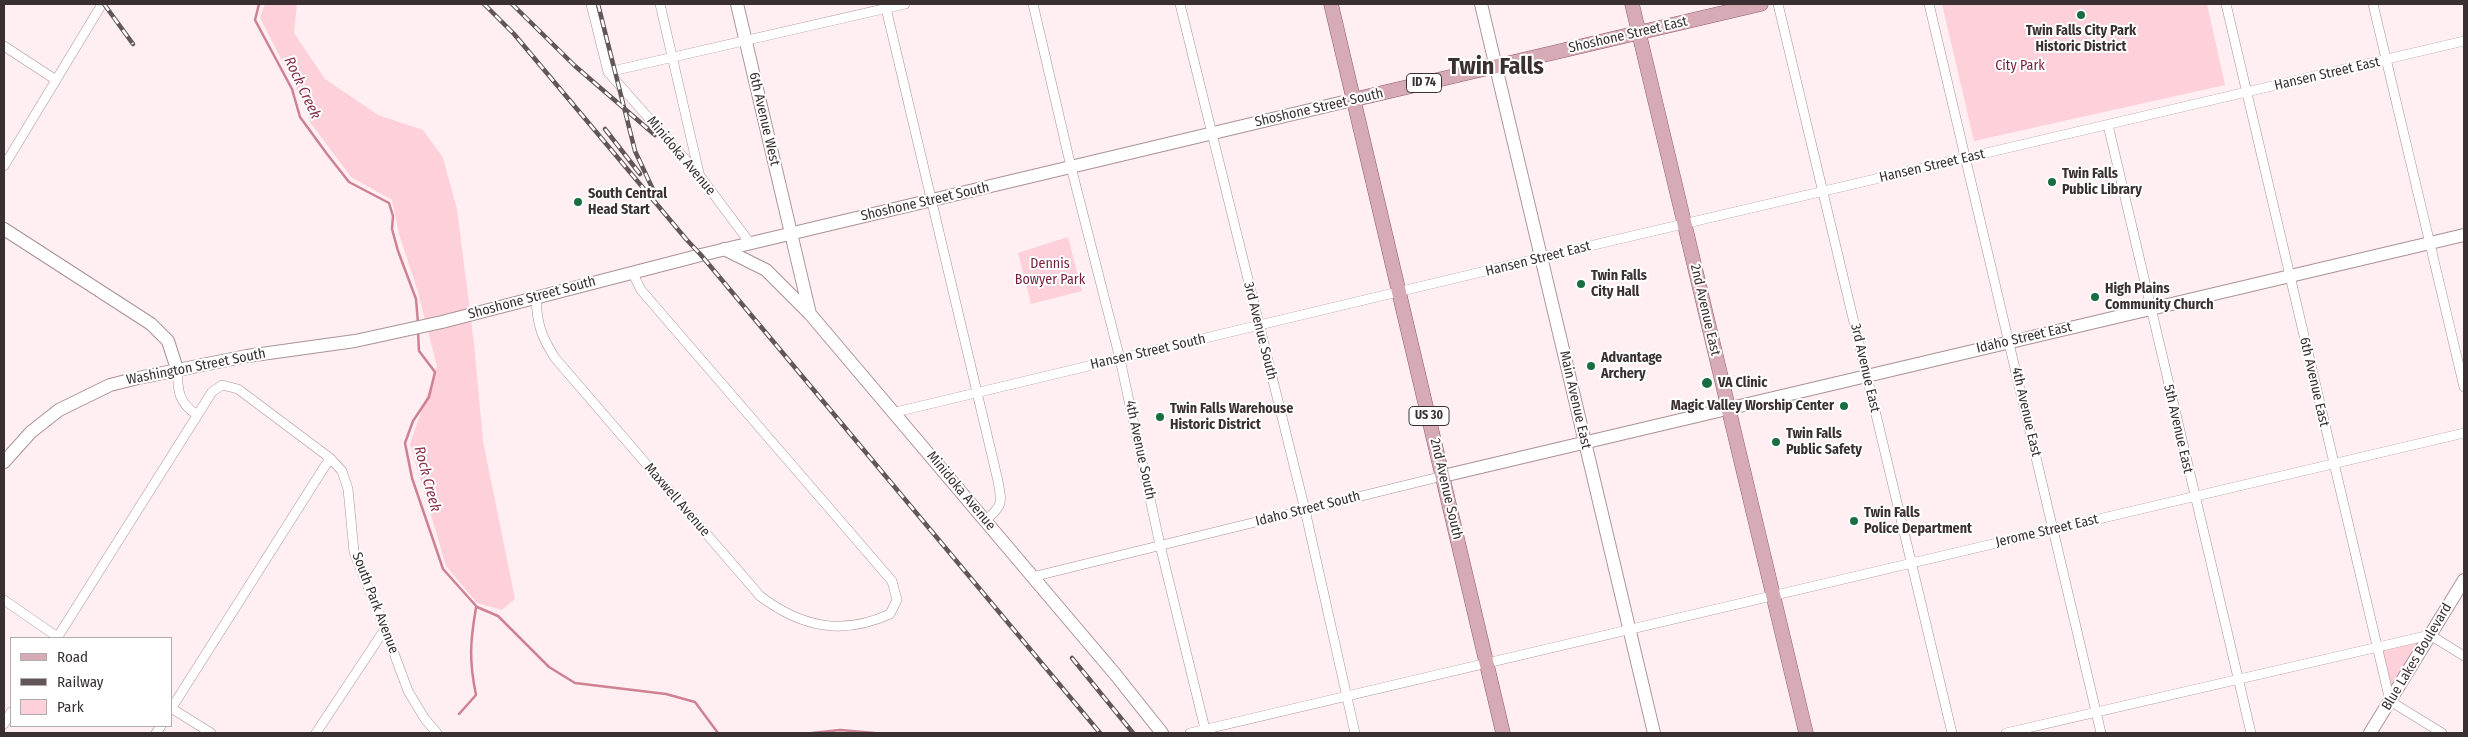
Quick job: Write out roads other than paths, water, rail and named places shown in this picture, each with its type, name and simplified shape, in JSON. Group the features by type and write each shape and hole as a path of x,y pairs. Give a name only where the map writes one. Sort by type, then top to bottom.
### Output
{"main road":[{"name":"US 30","path":"1331,4 1352,100"},
{"name":"2nd Avenue East","path":"1632,4 1806,733"},
{"name":"Shoshone Street East","path":"1496,66 1761,4"},
{"name":"Shoshone Street South","path":"1352,100 1496,66"},
{"name":"2nd Avenue South","path":"1352,100 1401,292 1442,476 1503,733"}],"street":[{"path":"4,166 102,4"},
{"path":"591,4 608,72 886,6 905,4"},
{"path":"660,4 700,176"},
{"name":"6th Avenue West","path":"737,4 790,233"},
{"name":"4th Avenue South","path":"1033,4 1071,167 1120,359 1160,545 1205,732"},
{"name":"3rd Avenue South","path":"1180,4 1258,326 1305,510 1355,733"},
{"name":"Main Avenue East","path":"1481,4 1654,733"},
{"name":"3rd Avenue East","path":"1778,4 1952,733"},
{"name":"4th Avenue East","path":"1929,4 2101,733"},
{"name":"6th Avenue East","path":"2226,4 2390,701"},
{"path":"2373,4 2464,387"},
{"path":"886,6 1002,502 999,508 986,520"},
{"name":"Hansen Street East","path":"1401,292 2464,41"},
{"path":"4,46 56,80"},
{"name":"Minidoka Avenue","path":"608,72 700,176 750,243"},
{"name":"Shoshone Street South","path":"355,341 442,322 790,233 1352,100"},
{"name":"5th Avenue East","path":"2108,125 2149,309 2251,733"},
{"path":"4,229 152,324 168,341 177,369 181,398 185,407 197,415 59,637"},
{"name":"Minidoka Avenue","path":"790,233 810,314 896,412 1162,733"},
{"name":"Idaho Street East","path":"1584,442 2464,235"},
{"path":"724,249 766,270 810,314"},
{"name":"Maxwell Avenue","path":"532,298 541,335 555,358 760,596 778,610 801,620 821,625 850,626 868,624 890,614 897,600 892,581 647,298 632,272"},
{"name":"Hansen Street South","path":"896,412 1401,292"},
{"name":"Washington Street South","path":"4,462 31,432 60,410 110,385 177,369 355,341"},
{"name":"South Park Avenue","path":"197,415 212,392 222,385 238,389 330,458 342,471 348,490 354,552 408,691 425,718 438,733"},
{"name":"Jerome Street East","path":"1190,733 1205,732 1630,628 2464,433"},
{"name":"Idaho Street South","path":"1032,577 1584,442"},
{"path":"172,706 330,458"},
{"name":"Blue Lakes Boulevard","path":"2370,733 2464,580"},
{"path":"4,600 57,637"},
{"path":"316,733 385,629"},
{"path":"2006,733 2430,635 2464,656"},
{"path":"2390,701 2442,733"},
{"path":"172,709 211,733"}],"waterway":[{"name":"Rock Creek","path":"259,4 255,20 292,89 300,117 349,182 389,203 393,216 392,229 398,251 416,299 418,323"},
{"name":"Rock Creek","path":"418,331 419,351 435,372 429,397 413,421 405,443 412,478 443,569 477,607 498,616 549,667 575,683 666,694 695,702 718,733"},
{"path":"459,714 476,695 471,651 476,608"},
{"name":"Rock Creek","path":"812,733 840,730 875,733"}],"railway":[{"path":"104,4 133,44"},
{"path":"484,4 514,34 701,255 1100,733"},
{"path":"512,4 575,66 655,135"},
{"path":"598,4 635,151 656,196"},
{"path":"605,129 640,174"},
{"path":"1072,658 1133,733"}],"place":[{"name":"Twin Falls City Park Historic District","path":"2081,15"},
{"name":"Twin Falls Public Library","path":"2052,182"},
{"name":"South Central Head Start","path":"578,202"},
{"name":"Twin Falls City Hall","path":"1581,284"},
{"name":"High Plains Community Church","path":"2095,297"},
{"name":"Advantage Archery","path":"1591,366"},
{"name":"VA Clinic","path":"1707,383"},
{"name":"Magic Valley Worship Center","path":"1844,406"},
{"name":"Twin Falls Warehouse Historic District","path":"1160,417"},
{"name":"Twin Falls Public Safety","path":"1776,442"},
{"name":"Twin Falls Police Department","path":"1854,521"}],"district":[{"name":"Twin Falls","path":"1496,67"}],"park label":[{"name":"City Park","path":"2020,66"},
{"name":"Dennis Bowyer Park","path":"1050,272"}]}
